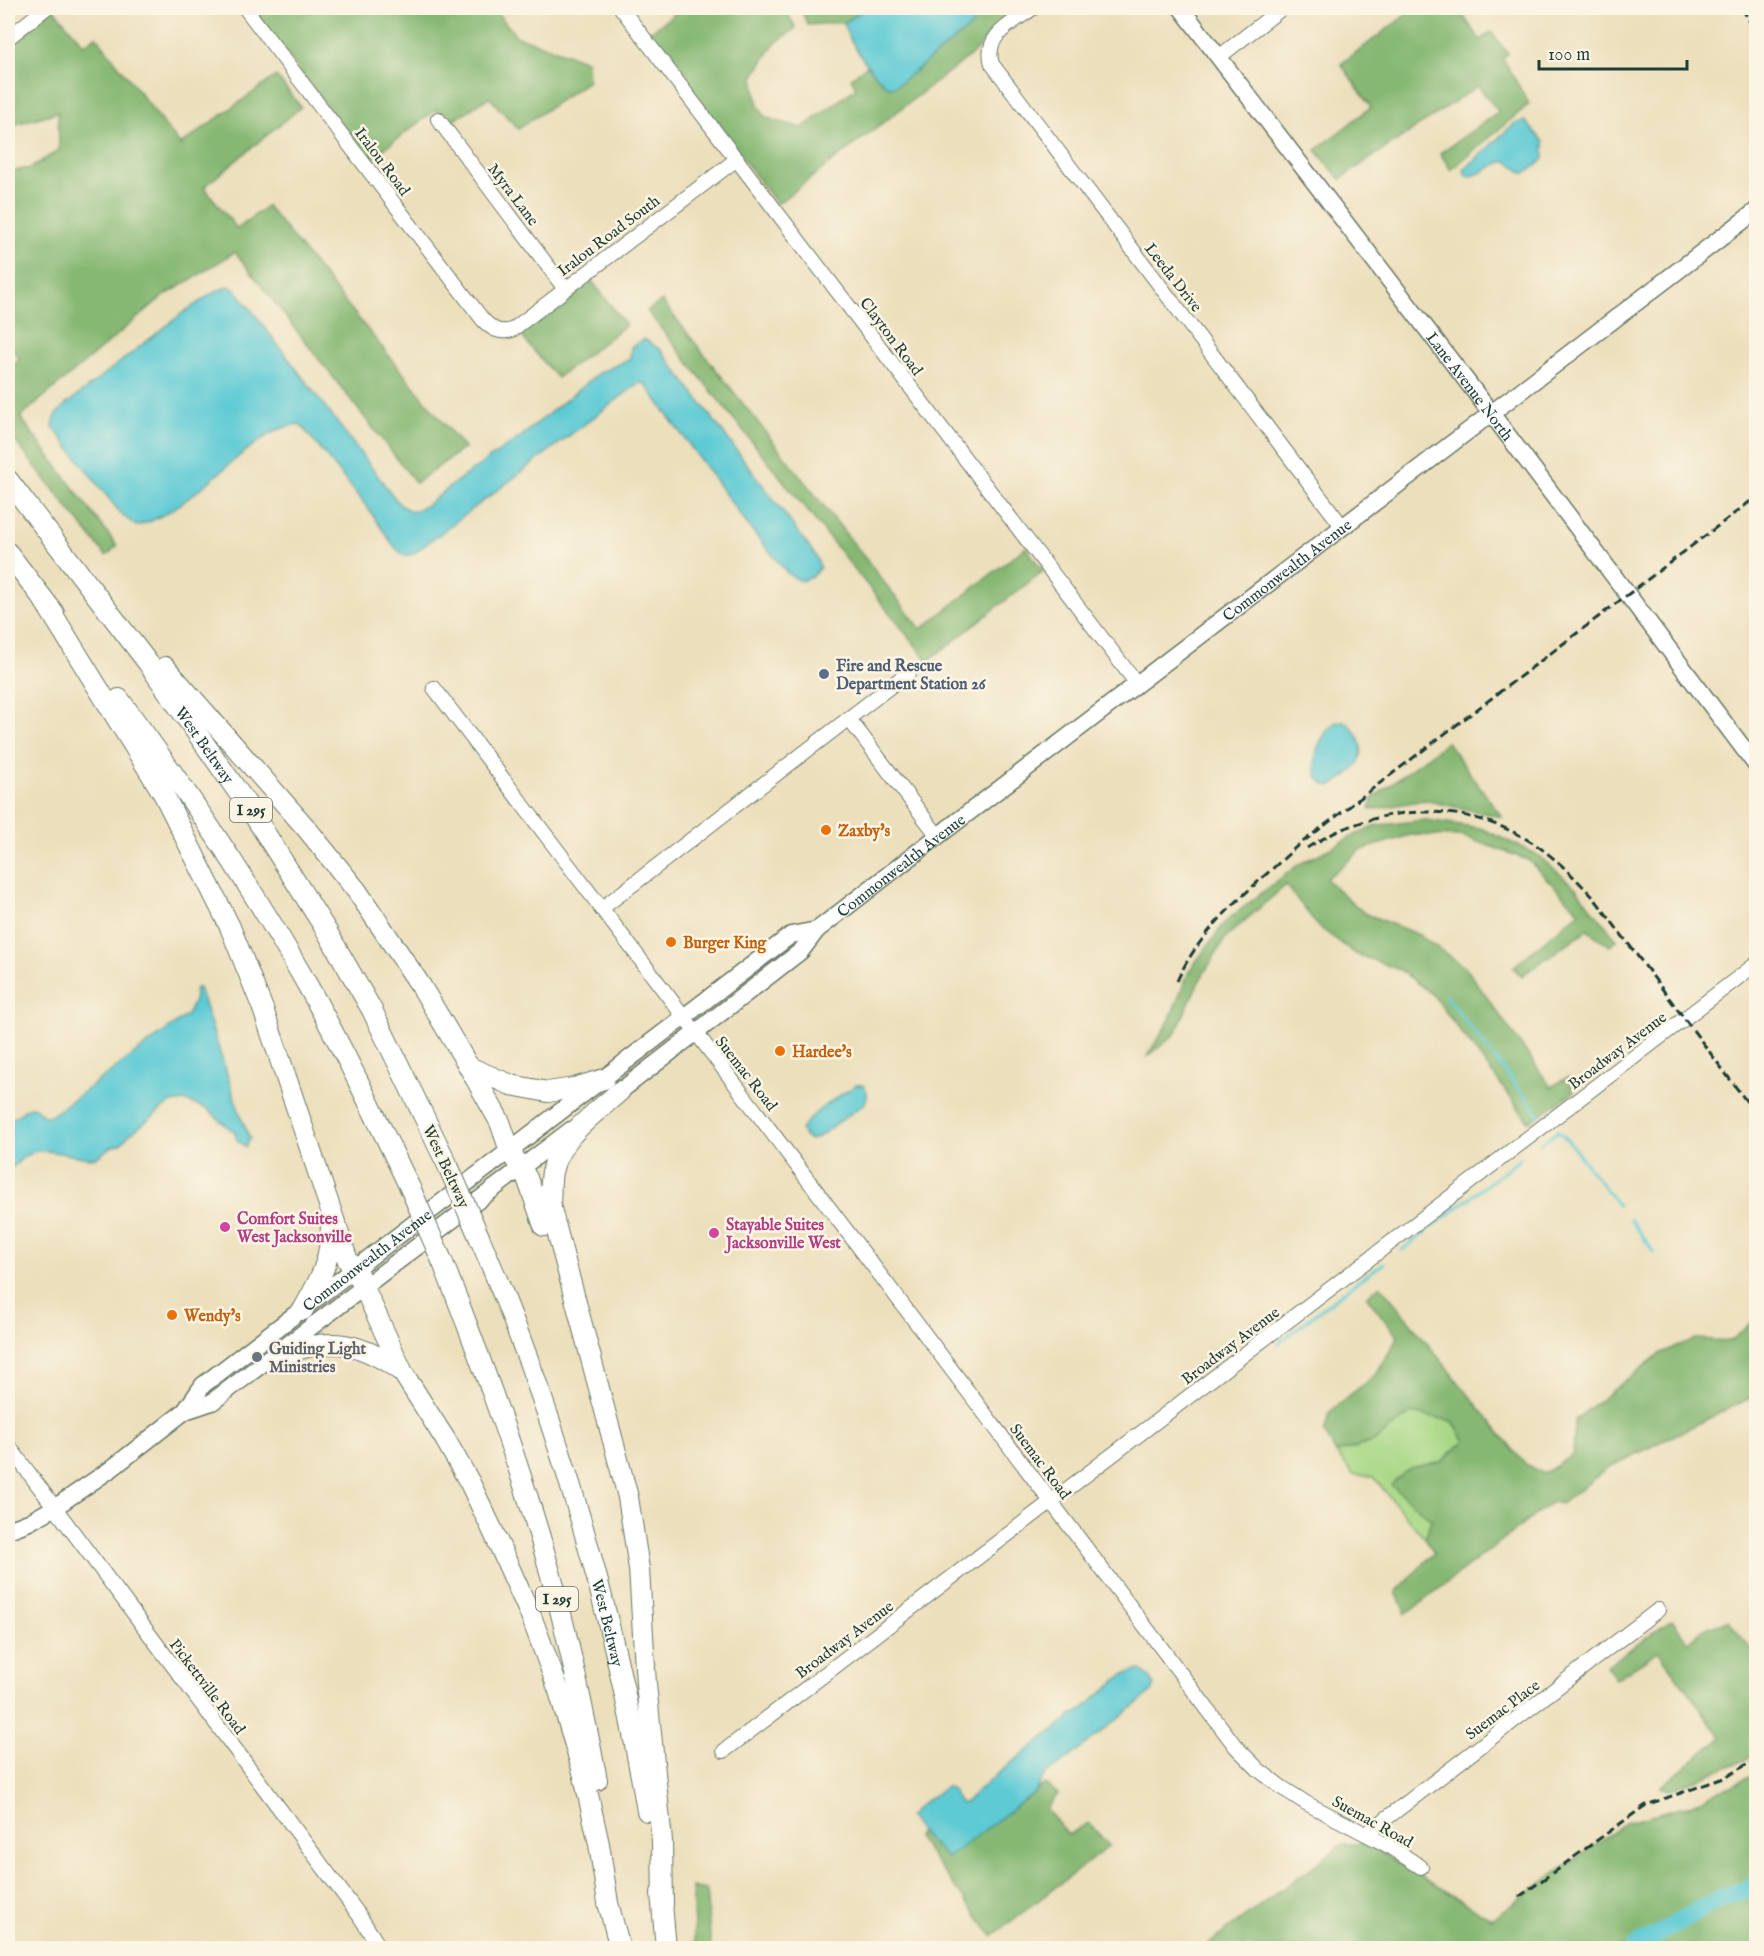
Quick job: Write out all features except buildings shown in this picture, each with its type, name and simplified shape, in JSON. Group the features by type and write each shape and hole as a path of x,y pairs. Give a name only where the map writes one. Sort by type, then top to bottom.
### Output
{"highway":[{"name":"West Beltway","path":"8,480 148,663 226,773 310,903 372,1010 449,1168 499,1285 549,1422 590,1557 638,1756 663,1905 666,1948"},
{"path":"60,548 96,582 165,667 333,860 401,954 500,1122 510,1151 530,1186 592,1362"},
{"name":"I 295","path":"8,553 169,767 250,889 329,1024 411,1190 488,1376 556,1594 600,1794 621,1948"},
{"path":"45,602 164,795 230,927 263,1009 348,1261 359,1279 403,1373 446,1438 492,1528 531,1616 555,1680 583,1772 599,1844 608,1903 621,1948"},
{"path":"469,1067 511,1085 548,1092 574,1088 604,1079"},
{"path":"620,1091 571,1136 558,1155 552,1172 550,1205 628,1497 639,1569 646,1684 662,1841 663,1905"},
{"path":"303,1310 318,1282 331,1246 331,1211"},
{"path":"270,1359 302,1347 353,1346 380,1356 403,1373"}],"main road":[{"name":"Lane Avenue North","path":"1182,8 1756,765"},
{"name":"Commonwealth Avenue","path":"8,1530 54,1508 111,1469 184,1411 203,1385 303,1310 359,1279 521,1168 801,951 817,930 938,836 1756,211"},
{"name":"Commonwealth Avenue","path":"184,1411 212,1402 270,1359 359,1279 510,1151 791,935 817,930"}],"street":[{"path":"8,38 46,8"},
{"name":"Iralou Road","path":"245,8 483,320 498,331"},
{"name":"Clayton Road","path":"621,8 1137,684"},
{"name":"Leeda Drive","path":"1033,8 995,36 990,45 989,54 992,64 1342,526"},
{"path":"1219,57 1282,8"},
{"name":"Myra Lane","path":"438,118 565,289"},
{"name":"Iralou Road South","path":"498,331 512,330 736,159"},
{"path":"601,909 909,672"},
{"name":"Suemac Road","path":"434,688 1236,1747 1258,1770 1281,1787 1421,1867"},
{"path":"849,719 938,836"},
{"name":"Broadway Avenue","path":"724,1751 1756,964"},
{"name":"Pickettville Road","path":"8,1445 359,1915 380,1948"},
{"name":"Suemac Place","path":"1366,1834 1658,1610"}],"green space":[{"path":"53,8 84,45 96,36 180,145 276,76 301,107 204,187 237,229 267,206 464,448 416,483 235,252 161,298 20,417 117,546 106,556 8,432 8,375 19,358 8,344 8,172 31,168 59,150 58,112 10,126 8,123 8,44"},
{"path":"251,8 501,8 496,11 516,36 587,61 588,81 518,129 489,97 451,122 436,110 369,160"},
{"path":"682,8 784,8 796,28 773,45 753,77 758,106 766,118 802,128 856,88 851,78 868,65 888,87 896,86 973,24 963,8 1025,8 987,37 976,51 777,204 649,33"},
{"path":"800,8 865,8 846,22 808,25"},
{"path":"1415,8 1458,8 1480,40 1491,32 1508,54 1503,58 1529,104 1451,170 1440,153 1499,112 1478,86 1340,179 1316,150 1371,107 1341,64"},
{"path":"589,277 626,325 557,378 518,332"},
{"path":"662,301 921,629 1026,547 1043,571 928,661 647,311"},
{"path":"1447,742 1502,817 1424,800 1370,810 1373,798"},
{"path":"1426,820 1480,828 1536,854 1574,886 1617,940 1610,946 1587,930 1521,976 1513,967 1580,912 1528,860 1462,836 1410,835 1361,850 1326,879 1364,913 1419,935 1466,968 1551,1087 1568,1077 1574,1092 1529,1122 1433,995 1400,970 1356,954 1318,926 1286,885 1226,937 1198,983 1175,1034 1146,1058 1169,1021 1189,971 1226,921 1298,865 1373,826"},
{"path":"1380,1285 1524,1463 1544,1474 1573,1454 1575,1420 1661,1353 1695,1339 1731,1341 1756,1319 1756,1406 1750,1398 1608,1468 1561,1504 1552,1502 1406,1614 1396,1592 1434,1553 1425,1539 1432,1520 1391,1485 1410,1468 1441,1462 1465,1441 1453,1421 1411,1413 1373,1442 1336,1453 1324,1432 1331,1411 1377,1373 1398,1337 1367,1297"},
{"path":"1411,1413 1453,1421 1465,1441 1441,1462 1410,1468 1392,1485 1432,1520 1425,1539 1373,1477 1353,1474 1336,1453 1373,1442"},
{"path":"1672,1620 1688,1643 1706,1627 1728,1621 1756,1655 1756,1751 1745,1760 1669,1790 1661,1787 1721,1737 1658,1651 1616,1679 1606,1666"},
{"path":"1756,1774 1756,1948 1203,1948 1343,1844 1366,1844 1492,1919 1625,1823 1688,1806"},
{"path":"1045,1784 1058,1794 1046,1809 1068,1835 1089,1823 1109,1846 992,1936 917,1837 920,1832 947,1857"},
{"path":"692,1887 706,1890 711,1948 695,1948"}],"water":[{"path":"865,8 963,8 974,24 896,86 888,87 863,59 844,26"},
{"path":"1525,121 1544,142 1544,159 1528,172 1523,173 1507,161 1466,176 1464,170 1515,123"},
{"path":"228,286 236,290 400,505 412,512 427,505 461,478 519,438 599,373 630,359 631,347 644,339 661,350 816,556 820,567 812,577 801,581 789,575 750,528 645,384 639,383 413,554 404,556 394,546 364,503 300,424 276,431 263,438 179,505 151,521 136,526 121,514 53,427 55,416 64,406 184,312"},
{"path":"1344,721 1358,736 1361,755 1359,762 1350,773 1330,786 1323,783 1316,772 1317,750 1327,731 1336,722"},
{"path":"196,988 199,988 250,1139 246,1147 237,1140 235,1133 207,1109 186,1101 170,1103 121,1144 113,1146 97,1157 35,1151 25,1156 8,1171 8,1122 29,1107 34,1107 44,1116 52,1115 187,1015 194,1001"},
{"path":"856,1085 863,1085 866,1090 867,1096 864,1104 818,1137 811,1140 806,1138 801,1130 812,1116"},
{"path":"1141,1670 1150,1677 1155,1685 1152,1692 1044,1775 1035,1792 947,1858 920,1832 909,1817 917,1807 947,1786 960,1803 964,1803 1067,1720 1071,1714 1078,1713 1124,1674"}],"waterway":[{"path":"1445,995 1540,1116"},
{"path":"1556,1130 1565,1137 1618,1205"},
{"path":"1541,1144 1558,1131"},
{"path":"1402,1250 1520,1159"},
{"path":"1630,1219 1654,1252"},
{"path":"1279,1343 1384,1263"},
{"path":"1634,1948 1720,1898 1756,1886"}],"railway":[{"path":"1742,8 1756,33"},
{"path":"1177,981 1200,942 1214,925 1296,847 1756,497"},
{"path":"1307,848 1334,833 1363,822 1392,815 1421,812 1451,813 1480,819 1508,830 1536,845 1559,863 1594,898 1756,1114"},
{"path":"1519,1897 1646,1805 1724,1778 1756,1759"}],"place":[{"name":"Fire and Rescue Department Station 26","path":"824,674"},
{"name":"Zaxby's","path":"826,830"},
{"name":"Burger King","path":"671,942"},
{"name":"Hardee's","path":"780,1051"},
{"name":"Comfort Suites West Jacksonville","path":"225,1227"},
{"name":"Stayable Suites Jacksonville West","path":"714,1233"},
{"name":"Wendy's","path":"172,1315"},
{"name":"Guiding Light Ministries","path":"257,1357"}]}
